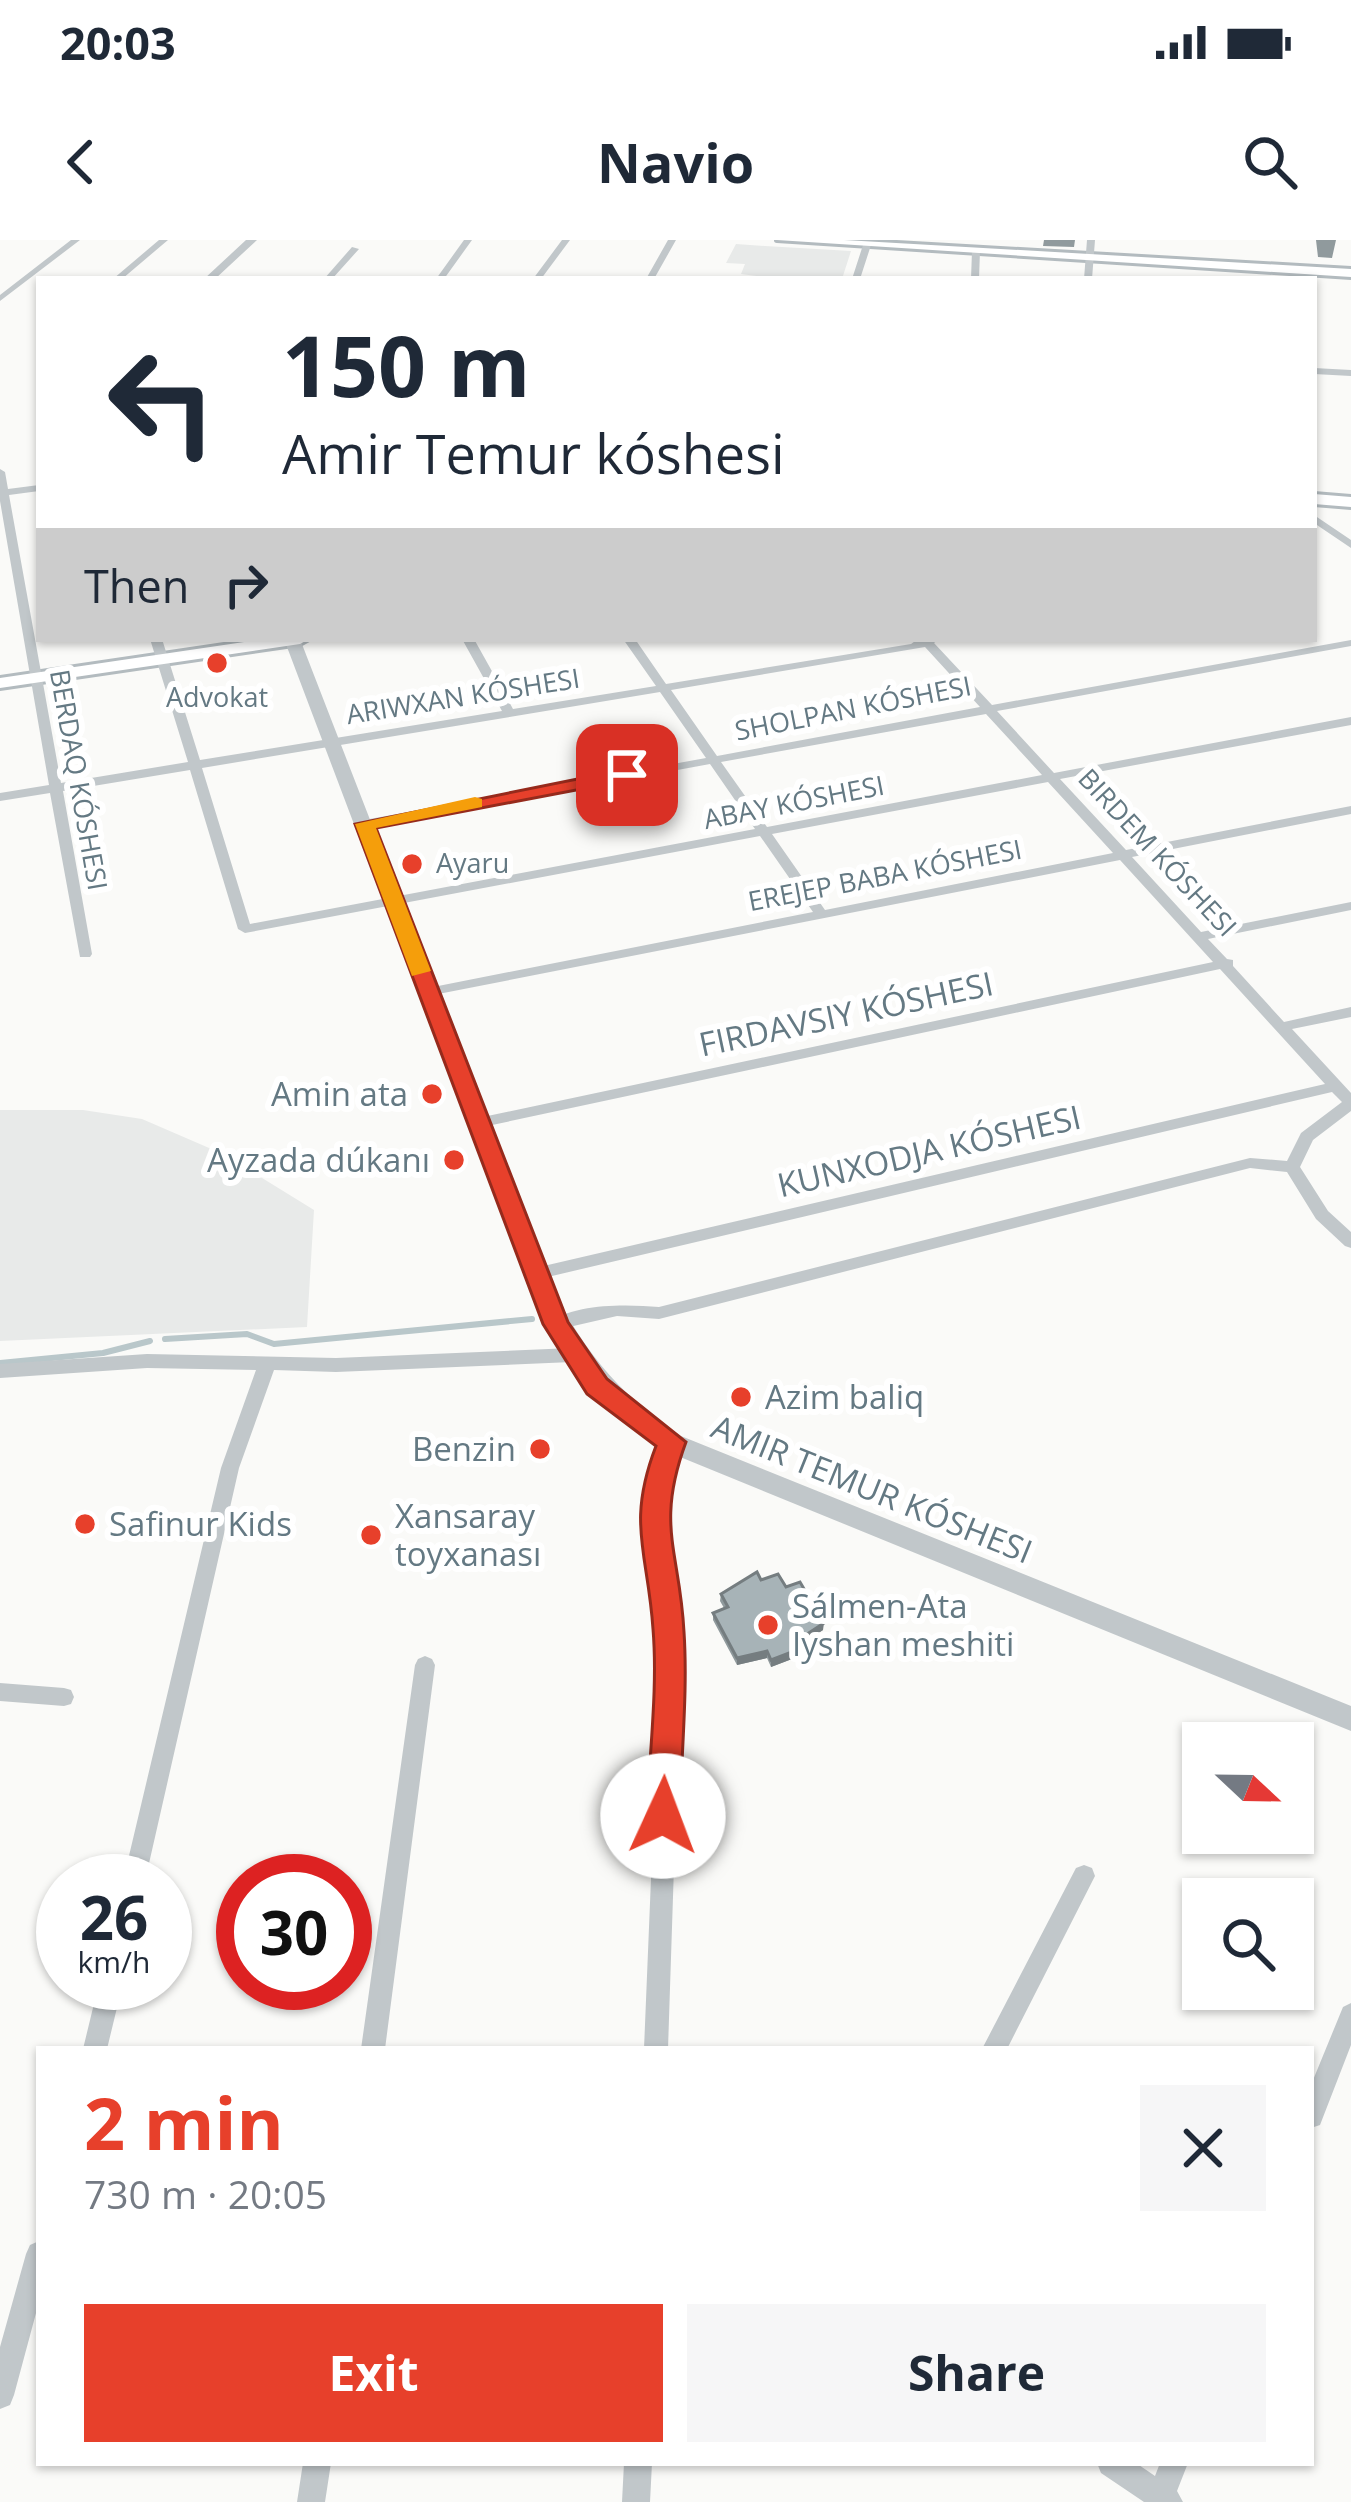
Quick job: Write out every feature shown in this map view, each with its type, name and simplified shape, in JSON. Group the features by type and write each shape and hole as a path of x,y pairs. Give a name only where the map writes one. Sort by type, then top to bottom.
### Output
{"main road":[{"path":"783,240 1351,273"},
{"path":"1261,267 1267,242"},
{"path":"1317,499 1351,502"},
{"path":"0,683 276,642"}],"street":[{"path":"0,298 76,240"},
{"path":"121,276 164,240"},
{"path":"211,276 253,240"},
{"path":"442,276 468,240"},
{"path":"539,276 566,240"},
{"path":"652,276 672,240"},
{"path":"1088,276 1091,240"},
{"path":"857,276 867,245"},
{"path":"331,276 355,249"},
{"path":"975,276 976,251"},
{"path":"1317,371 1351,373"},
{"name":"BERDAQ KÓSHESI","path":"0,472 86,954"},
{"path":"2,493 36,488"},
{"path":"1317,520 1351,545"},
{"path":"158,642 191,764"},
{"name":"AMIR TEMUR KÓSHESI","path":"296,642 535,1274 572,1354 597,1386 672,1442 1351,1719"},
{"path":"470,642 510,714"},
{"path":"631,642 819,911"},
{"path":"0,797 917,642"},
{"name":"BIRDEM KÓSHESI","path":"930,642 1228,963 1351,1103"},
{"name":"SHOLPAN KÓSHESI","path":"364,824 1265,652 1351,643"},
{"name":"ABAY KÓSHESI","path":"191,764 245,929 1351,721"},
{"name":"EREJEP BABA KÓSHESI","path":"428,992 819,911 1351,810"},
{"path":"1202,936 1351,906"},
{"name":"FIRDAVSIY KÓSHESI","path":"478,1123 1228,963"},
{"path":"1285,1026 1351,1012"},
{"name":"KUNXODJA KÓSHESI","path":"535,1274 1337,1086"},
{"path":"1292,1167 1307,1137 1351,1103"},
{"path":"556,1324 616,1310 659,1313 1250,1163 1292,1167"},
{"path":"1292,1167 1322,1216 1351,1242"},
{"path":"0,1372 148,1361 267,1365 572,1354"},
{"path":"140,1854 230,1468 267,1365"},
{"path":"656,2046 669,1630 652,1527 656,1485 672,1442"},
{"path":"373,2046 425,1666"},
{"path":"0,1692 64,1697"},
{"path":"996,2046 1084,1876"},
{"path":"96,2046 104,2010"},
{"path":"1314,2108 1351,2015"},
{"path":"0,2395 36,2265"},
{"path":"311,2502 316,2466"},
{"path":"636,2502 638,2466"},
{"path":"1115,2466 1162,2500 1173,2466"}],"shaded area":[{"path":"736,244 851,251 843,276 756,276 741,274 745,264 726,263"},
{"path":"0,1110 83,1110 142,1119 223,1154 314,1210 307,1327 0,1341"}],"building":[{"name":"Sálmen-Ata Iyshan meshiti","path":"757,1572 761,1580 778,1574 786,1587 800,1582 824,1623 801,1638 805,1647 771,1660 767,1651 737,1658 713,1613 728,1607 721,1594"}],"waterway":[{"path":"165,1339 247,1334 274,1344 532,1319"},
{"path":"0,1363 103,1353 150,1341"}],"slow traffic":[{"path":"420,971 364,824 475,803"}],"place":[{"name":"Advokat","path":"217,663"},
{"name":"Ayaru","path":"412,864"},
{"name":"Amin ata","path":"432,1094"},
{"name":"Ayzada dúkanı","path":"454,1160"},
{"name":"Azim baliq","path":"741,1397"},
{"name":"Benzin","path":"540,1449"},
{"name":"Safinur Kids","path":"85,1524"},
{"name":"Xansaray toyxanası","path":"371,1535"},
{"name":"Sálmen-Ata Iyshan meshiti","path":"768,1625"}],"route":[{"path":"627,775 364,824 556,1324 597,1386 641,1424 672,1442 656,1485 652,1527 669,1630 663,1816"}]}
